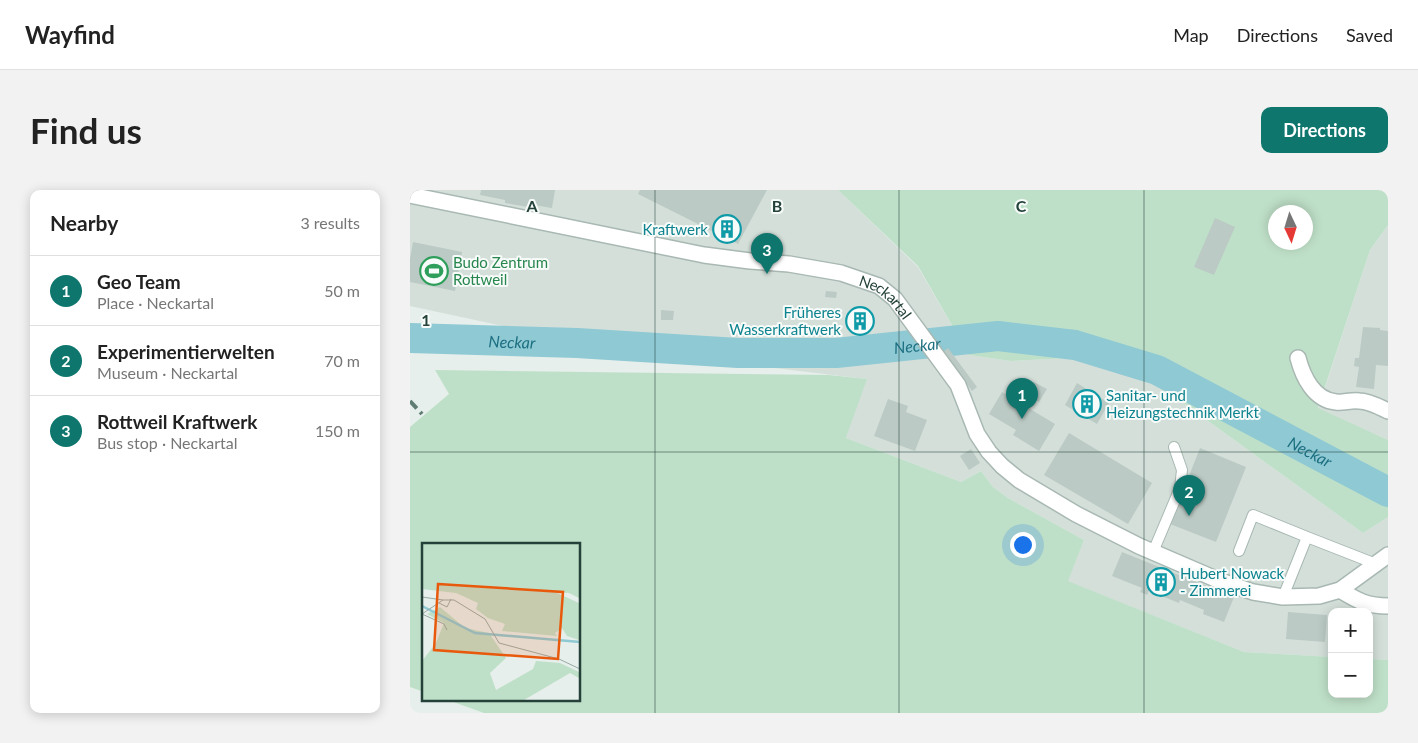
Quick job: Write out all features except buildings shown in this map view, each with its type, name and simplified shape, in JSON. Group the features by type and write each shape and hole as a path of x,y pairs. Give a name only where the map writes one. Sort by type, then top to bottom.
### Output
{"street":[{"name":"Neckartal","path":"410,194 704,255 789,264 841,273 879,286 895,299 958,385 977,434 989,452 1019,480 1076,514 1153,552 1218,580 1253,592 1283,598 1318,596 1340,590 1382,559"},
{"path":"1298,358 1306,379 1323,399 1336,402 1360,400 1388,411"},
{"path":"1340,590 1352,598 1371,606 1388,606"}],"lane":[{"path":"1153,552 1180,488 1182,470 1174,447"},
{"path":"1238,551 1254,515 1307,537 1382,559"},
{"path":"1283,598 1307,537"}],"shaded area":[{"path":"410,190 838,190 918,267 969,355 1011,361 1069,358 1153,381 1363,533 1388,517 1388,660 1373,659 1373,608 1328,608 1328,657 1244,652 1067,581 1084,540 1008,498 993,487 981,471 961,482 846,438 866,379 601,347 410,306"},
{"path":"1388,225 1388,440 1318,409 1370,250"}],"green space":[{"path":"838,190 1388,190 1388,225 1370,250 1318,408 1388,440 1388,517 1363,533 1153,381 1069,358 1011,361 969,355 918,266"},
{"path":"435,370 829,375 867,379 846,438 961,482 981,471 993,487 1008,498 1084,540 1068,581 1244,652 1328,657 1328,698 1373,698 1373,659 1388,660 1388,713 484,713 448,700 580,700 580,543 422,543 422,691 410,687 410,427 449,394"}],"waterway":[{"name":"Neckar","path":"410,338 577,343 738,353 836,353 998,336 1075,345 1157,370 1388,492"}],"railway":[{"path":"410,401 422,414"}],"place":[{"name":"Kraftwerk","path":"727,229"},
{"name":"Budo Zentrum Rottweil","path":"434,271"},
{"name":"Rottweil Kraftwerk","path":"767,274"},
{"name":"Früheres Wasserkraftwerk","path":"860,321"},
{"name":"Sanitar- und Heizungstechnik Merkt","path":"1087,404"},
{"name":"Geo Team","path":"1022,419"},
{"name":"Experimentierwelten","path":"1189,516"},
{"name":"Hubert Nowack - Zimmerei","path":"1161,582"}]}
